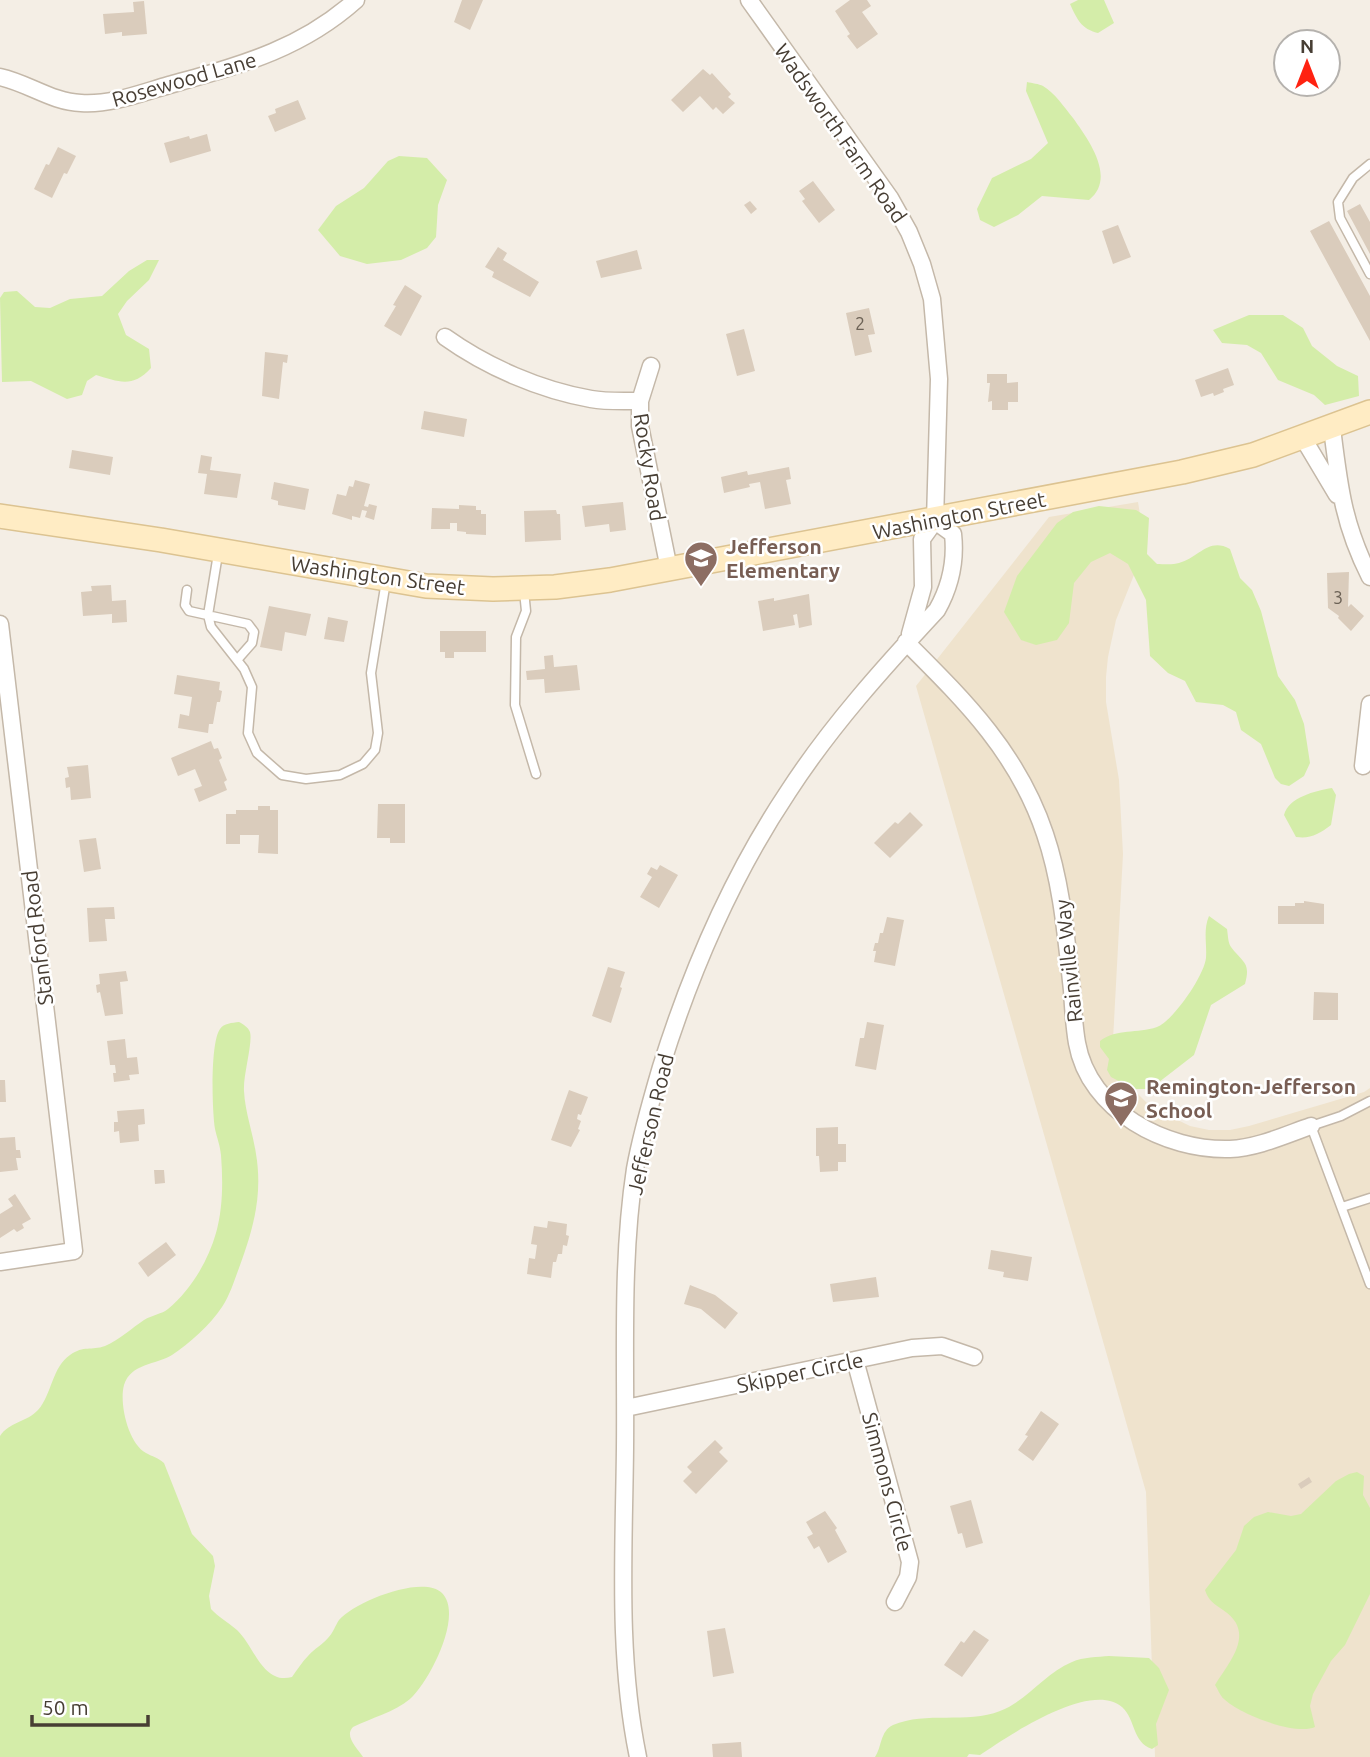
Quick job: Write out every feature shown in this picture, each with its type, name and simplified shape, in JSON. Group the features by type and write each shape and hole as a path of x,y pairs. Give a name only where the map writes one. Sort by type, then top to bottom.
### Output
{"main road":[{"name":"Washington Street","path":"0,516 386,580 461,588 524,588 600,581 669,569 935,521 1182,472 1303,439 1370,412"}],"street":[{"name":"Rosewood Lane","path":"0,77 62,100 78,103 124,98 279,51 311,35 356,0"},
{"name":"Wadsworth Farm Road","path":"749,0 890,198 909,232 922,264 932,299 939,379 935,521"},
{"path":"445,337 474,356 549,388 592,400 640,401"},
{"name":"Rocky Road","path":"651,366 640,401 640,426 669,569"},
{"path":"1332,428 1341,503 1351,535 1370,577"},
{"path":"1303,439 1341,503"},
{"name":"Jefferson Road","path":"638,1757 624,1665 628,1258 635,1168 650,1103 673,1028 709,939 756,843 797,779 843,719 906,642 937,610 951,576 955,548 953,534 935,521 922,539 923,587 906,642"},
{"name":"Stanford Road","path":"0,624 74,1251 0,1262"},
{"name":"Rainville Way","path":"906,642 988,728 1020,776 1034,803 1054,860 1060,888 1077,1043 1084,1068 1098,1090 1139,1125 1173,1142 1191,1147 1232,1149 1250,1146 1311,1126"},
{"path":"1363,766 1370,704"},
{"name":"Skipper Circle","path":"626,1408 912,1348 942,1346 974,1357"},
{"name":"Simmons Circle","path":"855,1360 909,1562 908,1577 895,1602"}],"lane":[{"path":"1370,164 1353,178 1338,202 1340,218 1370,274"},
{"path":"218,551 208,615 211,627 237,660 252,687 248,733 257,753 282,775 306,779 340,775 363,764 375,750 378,733 371,673 386,580"},
{"path":"524,588 526,611 516,637 515,705 536,774"},
{"path":"187,590 185,605 189,611 248,624 254,632 252,643 237,660"},
{"path":"1370,1101 1340,1116 1311,1126 1370,1283"},
{"path":"1342,1207 1370,1198"}],"shaded area":[{"name":"Remington-Jefferson School","path":"1138,502 1142,527 1138,565 1116,620 1106,677 1106,702 1119,780 1123,854 1113,1040 1124,1074 1151,1107 1190,1126 1209,1130 1249,1126 1370,1088 1370,1757 1155,1757 1146,1492 916,686 1049,517"}],"green space":[{"path":"1078,0 1104,0 1114,23 1098,33 1087,29 1077,19 1070,4"},
{"path":"1027,82 1047,89 1073,118 1092,147 1100,170 1100,181 1097,191 1089,200 1042,196 1018,215 994,227 980,220 977,209 992,178 1031,159 1048,143 1026,91"},
{"path":"399,156 427,158 447,180 438,205 436,237 427,248 401,260 367,264 340,256 318,230 336,206 364,188 388,161"},
{"path":"147,260 159,260 149,280 127,301 118,314 126,335 149,349 151,368 144,374 138,379 125,382 96,375 87,381 82,395 67,399 31,381 2,382 0,298 4,292 17,291 35,307 50,308 70,299 102,296 129,271"},
{"path":"1249,315 1283,315 1303,328 1312,346 1337,366 1358,376 1359,396 1325,405 1314,395 1278,380 1261,353 1247,345 1222,343 1213,330"},
{"path":"1099,506 1136,510 1149,518 1147,554 1157,564 1179,563 1216,545 1230,549 1240,578 1252,590 1261,611 1278,676 1295,700 1304,724 1310,763 1304,776 1289,786 1281,784 1275,778 1261,744 1241,730 1236,712 1223,705 1196,702 1185,681 1168,673 1150,656 1146,600 1128,564 1110,553 1091,562 1074,583 1069,623 1057,640 1036,645 1021,640 1004,612 1017,576 1057,523 1073,512"},
{"path":"1332,788 1336,795 1331,825 1315,835 1296,837 1284,815 1287,809 1297,799"},
{"path":"1209,916 1227,929 1230,945 1246,967 1245,984 1211,1005 1194,1055 1150,1089 1134,1089 1111,1077 1107,1070 1109,1059 1100,1047 1100,1041 1113,1034 1157,1027 1179,1007 1204,966"},
{"path":"239,1022 250,1032 244,1091 258,1169 257,1198 249,1240 230,1293 212,1320 172,1355 138,1368 127,1378 123,1393 126,1422 140,1448 164,1463 192,1534 213,1556 215,1566 209,1596 211,1609 237,1630 266,1670 282,1678 292,1677 347,1613 373,1599 405,1588 433,1588 442,1593 448,1603 447,1632 434,1664 410,1699 353,1727 351,1738 363,1757 0,1757 0,1436 38,1410 59,1366 70,1355 79,1350 105,1346 144,1320 166,1311 198,1274 213,1244 221,1204 221,1155 213,1108 215,1048 220,1029"},
{"path":"1357,1472 1364,1476 1363,1495 1370,1508 1370,1594 1345,1645 1331,1661 1313,1694 1310,1706 1315,1727 1295,1729 1254,1717 1231,1705 1221,1696 1215,1685 1237,1646 1238,1627 1233,1619 1212,1602 1205,1590 1236,1550 1244,1526 1254,1517 1268,1512 1291,1516 1301,1514 1336,1481"},
{"path":"1109,1656 1149,1658 1159,1668 1169,1690 1156,1724 1158,1745 1152,1749 1137,1736 1122,1707 1108,1701 1090,1701 1049,1714 980,1755 875,1757 883,1735 893,1725 919,1719 974,1717 1000,1711 1062,1667 1081,1659"}],"building":[{"path":"462,0 483,0 470,30 454,22"},
{"path":"850,0 867,0 871,6 862,12 878,34 857,49 847,36 850,34 835,11"},
{"path":"144,1 147,34 105,34 103,14 134,12 133,2"},
{"path":"703,69 710,75 712,73 731,94 728,97 735,103 723,114 716,107 713,110 700,96 683,112 671,100"},
{"path":"298,100 306,119 275,132 268,116 276,113 275,109"},
{"path":"207,134 211,151 170,163 164,143"},
{"path":"58,147 76,156 52,198 34,189"},
{"path":"813,181 835,210 819,223 802,201 805,199 799,191"},
{"path":"750,201 757,209 751,214 744,205"},
{"path":"1360,204 1370,222 1370,254 1347,211"},
{"path":"1329,221 1370,296 1370,341 1310,231"},
{"path":"1118,225 1131,257 1113,264 1102,231"},
{"path":"498,247 507,253 503,260 539,282 530,297 492,277 494,272 485,267"},
{"path":"637,250 642,269 601,278 596,261"},
{"path":"405,285 422,296 401,336 384,326"},
{"path":"869,308 875,334 868,335 872,352 855,356 846,313"},
{"path":"744,329 755,371 737,376 726,334"},
{"path":"265,352 288,355 287,363 283,362 279,399 262,396"},
{"path":"1228,368 1234,385 1214,396 1213,393 1201,397 1195,380"},
{"path":"987,374 1007,374 1007,383 1018,382 1018,402 1008,402 1008,410 992,410 992,401 988,402 990,383 987,383"},
{"path":"424,411 467,419 464,437 421,429"},
{"path":"72,450 113,457 110,475 69,468"},
{"path":"201,455 212,457 210,470 241,474 237,498 204,494 207,474 198,473"},
{"path":"789,467 791,479 786,480 791,504 765,509 760,482 724,493 721,477 747,471 748,475"},
{"path":"355,480 370,484 364,506 377,506 374,520 365,517 367,511 362,510 360,518 352,516 352,520 332,514 337,494 346,496 349,486 353,487"},
{"path":"274,482 309,489 305,510 278,505 278,501 271,499"},
{"path":"623,502 626,530 610,532 609,524 585,527 582,506"},
{"path":"459,505 476,506 476,510 481,510 481,514 486,514 486,535 457,531 457,523 450,523 450,529 431,529 432,508 459,509"},
{"path":"556,510 557,514 560,514 561,540 525,542 524,511"},
{"path":"1349,572 1348,607 1351,604 1364,616 1351,631 1339,616 1328,608 1327,573"},
{"path":"111,585 112,601 126,600 127,622 112,623 112,614 83,616 81,592 92,591 91,586"},
{"path":"809,594 812,625 799,628 797,614 793,615 795,625 763,631 758,601 774,598 774,601"},
{"path":"269,606 311,614 306,636 285,632 282,651 260,647"},
{"path":"328,617 348,621 344,642 324,639"},
{"path":"440,631 486,631 486,652 454,652 454,658 445,658 445,652 440,652"},
{"path":"553,655 554,667 577,665 580,690 545,693 544,679 527,680 526,671 545,669 544,656"},
{"path":"177,675 220,682 220,702 217,702 213,724 209,724 208,733 178,728 180,714 189,716 192,697 174,694"},
{"path":"211,741 222,758 219,760 227,780 224,782 227,790 199,802 194,789 202,786 195,769 178,776 171,758"},
{"path":"88,765 91,798 71,800 70,787 66,788 65,778 69,777 67,767"},
{"path":"378,804 405,804 405,843 390,843 390,838 377,838"},
{"path":"258,806 270,806 270,810 278,810 278,854 258,853 259,835 240,835 240,844 226,844 226,814 236,814 236,810 258,810"},
{"path":"910,812 923,825 890,858 874,843 895,822 898,824"},
{"path":"96,838 101,869 84,872 79,840"},
{"path":"660,865 678,875 659,908 640,897 652,877 647,874 651,867 657,870"},
{"path":"1304,901 1324,904 1324,924 1278,924 1278,906 1295,906 1295,903"},
{"path":"114,907 115,919 105,919 107,941 89,942 87,908"},
{"path":"887,917 904,920 895,966 874,962 875,943 878,943 880,933 883,933"},
{"path":"608,967 625,972 611,1023 592,1016"},
{"path":"126,971 128,981 120,982 123,1014 105,1016 100,992 97,993 99,974"},
{"path":"1314,992 1338,993 1338,1020 1313,1020"},
{"path":"867,1022 884,1025 876,1070 855,1066 860,1038 864,1038"},
{"path":"125,1039 127,1058 137,1057 139,1074 129,1075 130,1080 114,1082 115,1065 110,1065 107,1041"},
{"path":"0,1080 5,1080 6,1102 0,1102"},
{"path":"569,1090 588,1097 581,1115 578,1114 577,1119 581,1121 580,1130 571,1147 551,1140"},
{"path":"144,1109 145,1124 138,1125 139,1141 120,1143 119,1131 114,1132 114,1122 118,1122 117,1111"},
{"path":"838,1127 838,1144 846,1144 846,1162 838,1162 838,1171 820,1172 819,1156 816,1156 816,1128"},
{"path":"15,1137 16,1150 20,1150 21,1158 16,1158 18,1170 0,1172 0,1138"},
{"path":"154,1170 164,1170 165,1183 155,1184"},
{"path":"15,1194 31,1219 22,1224 24,1228 17,1232 14,1229 0,1238 0,1214 13,1206 8,1199"},
{"path":"548,1221 567,1224 566,1235 569,1236 567,1246 563,1245 562,1254 558,1254 556,1262 553,1262 551,1278 527,1274 529,1258 535,1259 537,1245 531,1244 534,1226 547,1228"},
{"path":"166,1242 176,1255 148,1277 138,1263"},
{"path":"991,1250 1032,1257 1028,1281 1003,1277 1004,1272 988,1269"},
{"path":"876,1277 879,1297 833,1302 830,1284"},
{"path":"690,1285 715,1295 738,1313 725,1329 701,1309 684,1304"},
{"path":"1041,1411 1059,1424 1033,1461 1018,1450"},
{"path":"715,1440 723,1448 719,1452 728,1461 696,1494 683,1481 692,1472 687,1467"},
{"path":"1309,1477 1312,1482 1301,1489 1298,1484"},
{"path":"971,1500 983,1543 966,1548 962,1533 958,1534 950,1506"},
{"path":"825,1511 837,1528 835,1530 847,1552 828,1563 819,1546 814,1549 807,1537 813,1534 806,1522"},
{"path":"725,1628 734,1673 713,1677 707,1631"},
{"path":"974,1630 989,1640 962,1677 944,1665 961,1641 964,1643"},
{"path":"741,1742 742,1757 713,1757 712,1744"}],"place":[{"name":"Jefferson Elementary","path":"701,588"},
{"name":"Remington-Jefferson School","path":"1121,1128"}]}
